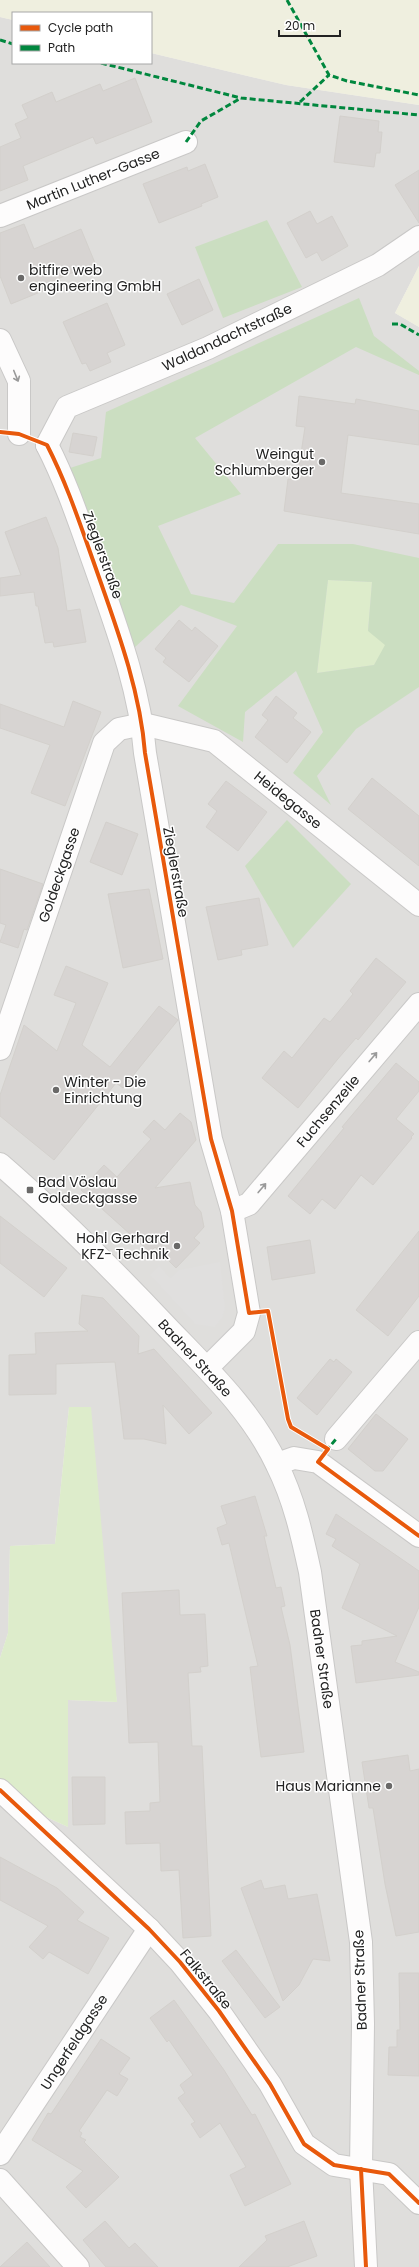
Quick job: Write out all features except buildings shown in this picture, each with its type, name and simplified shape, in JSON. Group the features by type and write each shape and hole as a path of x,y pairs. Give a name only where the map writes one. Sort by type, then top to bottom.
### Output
{"street":[{"name":"Martin Luther-Gasse","path":"0,216 186,142"},
{"name":"Waldandachtstraße","path":"47,445 67,408 208,348 378,265 419,237"},
{"path":"0,340 19,381 10,433 47,445"},
{"name":"Zieglerstraße","path":"47,445 64,478 114,618 142,724 146,761 211,1140 232,1211 249,1313 244,1331 207,1368"},
{"name":"Heidegasse","path":"142,724 214,741 419,905"},
{"name":"Goldeckgasse","path":"0,1049 104,743 119,729 142,724"},
{"name":"Fuchsenzeile","path":"232,1211 249,1204 419,1004"},
{"name":"Badner Straße","path":"0,1164 104,1260 207,1368 245,1413 277,1464 296,1512 310,1572 361,1942 361,2169 366,2267"},
{"path":"336,1439 419,1342"},
{"path":"277,1464 294,1458 318,1462 419,1536"},
{"name":"Falkstraße","path":"0,1790 149,1929 180,1962 219,2011 270,2084 304,2144 334,2165 388,2174 419,2203"},
{"name":"Ungerfeldgasse","path":"0,2154 149,1929"},
{"path":"0,2180 78,2267"}],"shaded area":[{"path":"0,17 12,20 12,64 152,64 152,53 286,85 419,105 419,266 395,313 419,327 419,2267 0,2267 0,1796 68,1827 68,1700 117,1702 69,1407 55,1544 10,1546 8,1633 0,1658"},
{"path":"220,1262 225,1308 222,1318 215,1327 195,1324 150,1275 159,1265 170,1278 179,1270"}],"green space":[{"path":"0,0 419,0 419,105 286,85 152,53 152,12 12,12 12,20 0,17"},
{"path":"267,220 302,287 223,318 195,247"},
{"path":"419,266 419,327 395,313"},
{"path":"359,298 374,336 419,371 419,375 356,347 195,438 241,494 158,526 191,594 234,603 278,544 353,544 419,558 419,687 356,729 317,776 331,805 293,773 323,732 296,671 245,712 243,742 178,706 237,626 181,605 134,648 70,468 101,458 106,412","holes":["328,580 372,582 368,631 385,645 374,665 317,673"]},
{"path":"328,580 372,582 368,630 386,645 374,665 317,673"},
{"path":"287,820 351,884 293,948 245,866"},
{"path":"69,1407 91,1407 117,1702 68,1700 68,1827 0,1796 0,1658 8,1633 10,1546 55,1544"}],"marked path":[{"path":"287,0 329,75 347,81 419,95"},
{"path":"0,40 12,44"},
{"path":"105,64 241,98 419,115"},
{"path":"300,102 329,75"},
{"path":"186,142 201,121 241,98"},
{"path":"392,324 400,324 419,335"},
{"path":"326,1451 336,1439"}],"cycle path":[{"path":"0,432 19,434 47,445 73,504 126,658 138,705 211,1139 232,1211 249,1313 268,1311 288,1419 291,1427 328,1449 318,1462 419,1536"},
{"path":"0,1790 149,1929 180,1962 219,2011 270,2084 304,2144 334,2165 389,2174 419,2203"},
{"path":"361,2169 366,2267"}],"place":[{"name":"bitfire web engineering GmbH","path":"21,278"},
{"name":"Weingut Schlumberger","path":"322,462"},
{"name":"Winter - Die Einrichtung","path":"56,1090"},
{"name":"Bad Vöslau Goldeckgasse","path":"30,1190"},
{"name":"Hohl Gerhard KFZ- Technik","path":"177,1246"},
{"name":"Haus Marianne","path":"389,1786"}]}
